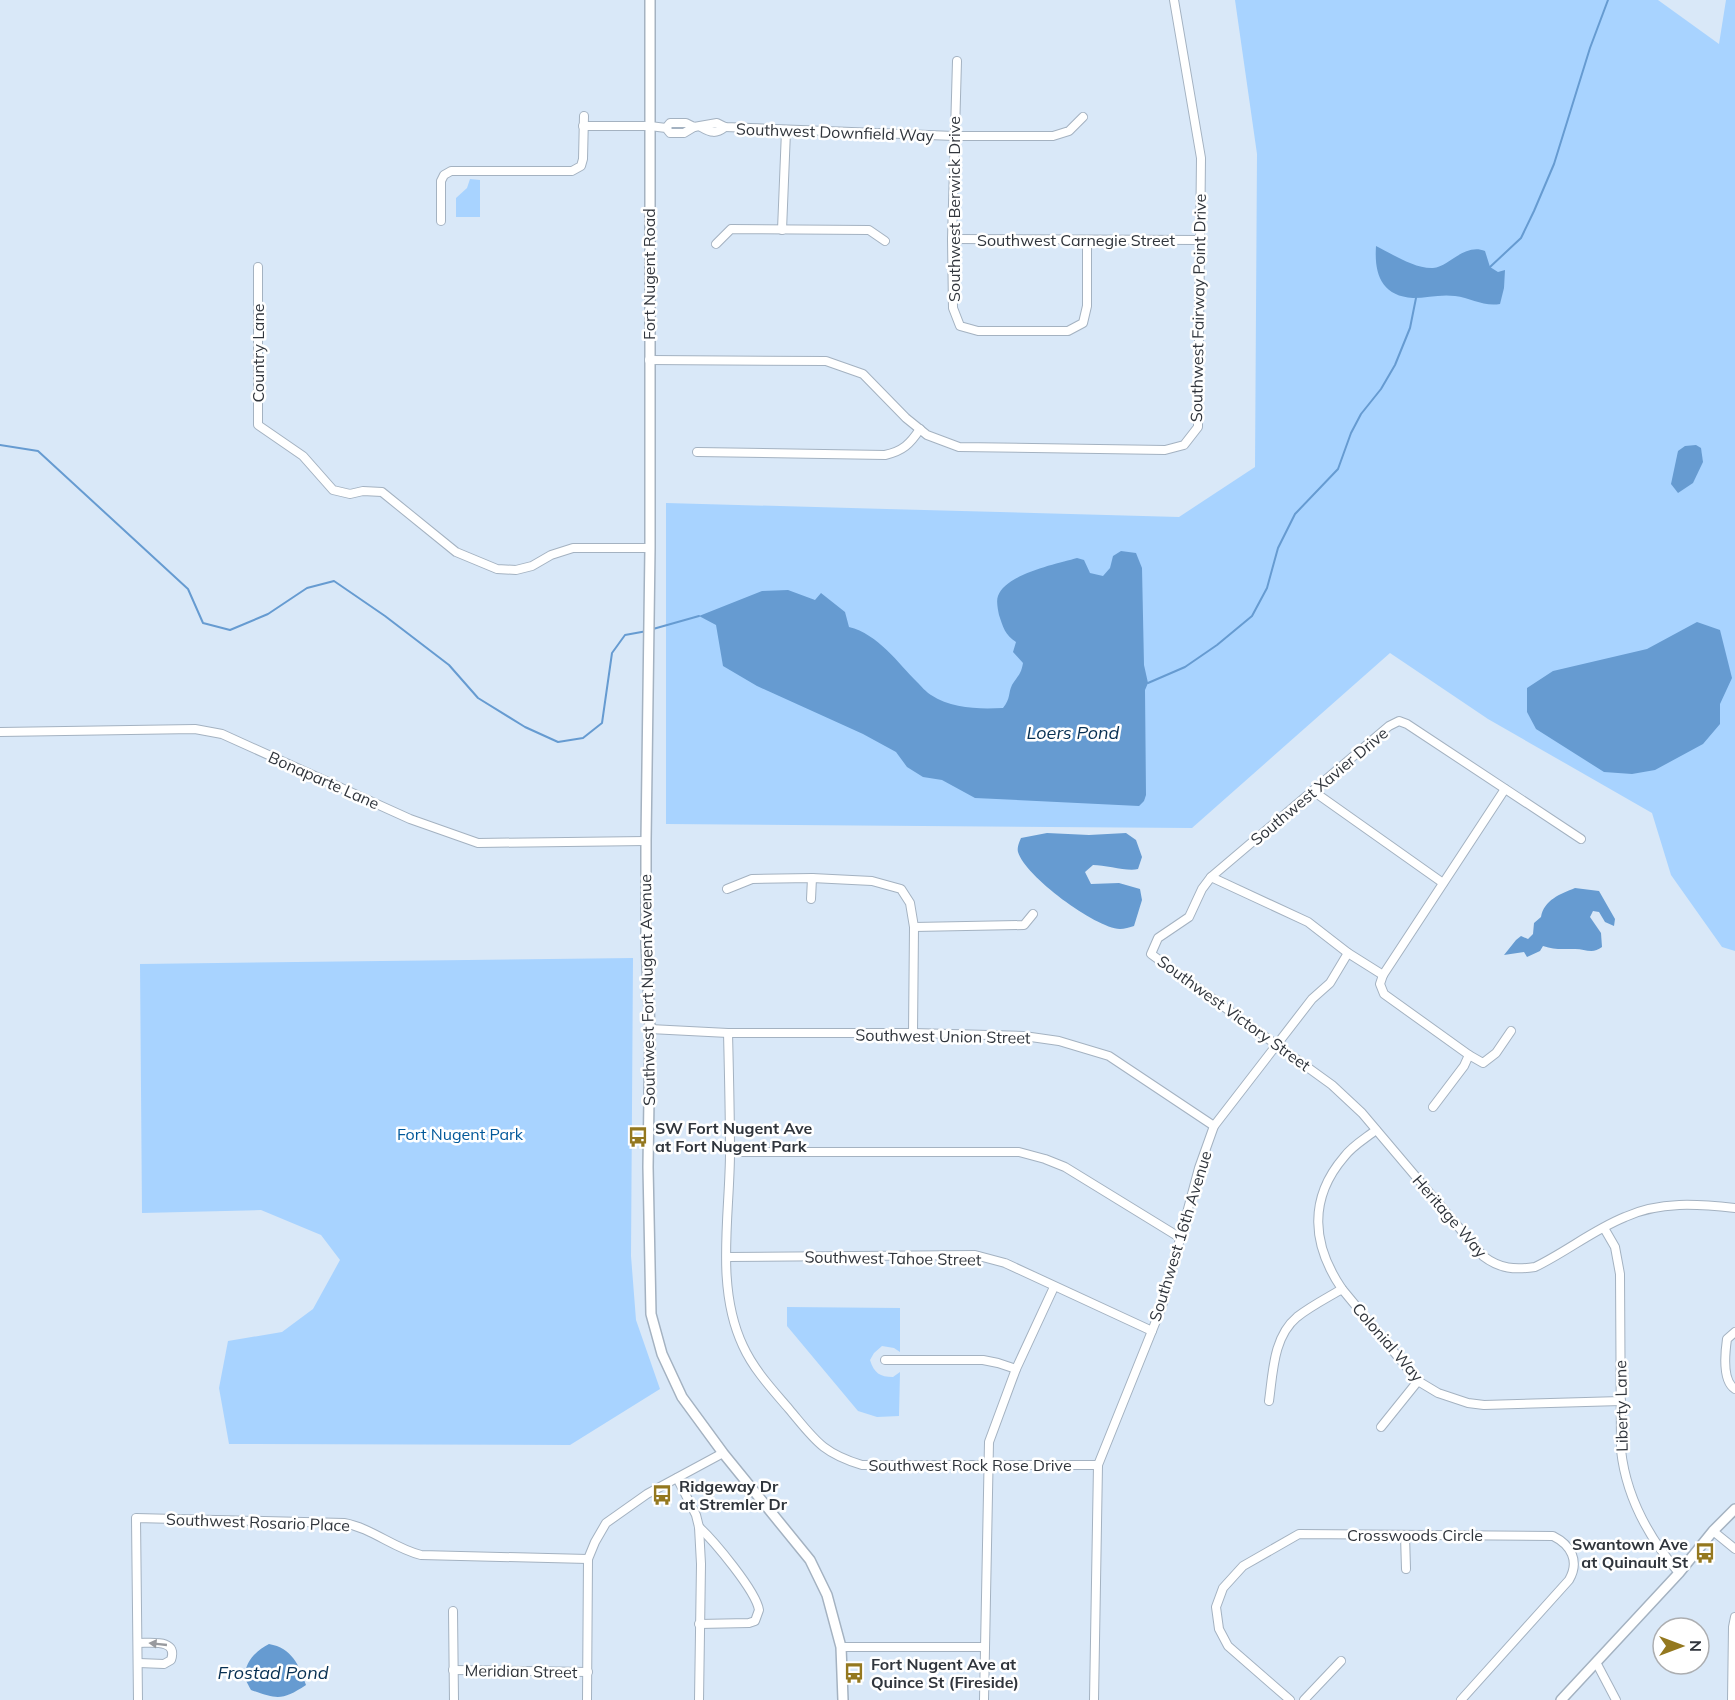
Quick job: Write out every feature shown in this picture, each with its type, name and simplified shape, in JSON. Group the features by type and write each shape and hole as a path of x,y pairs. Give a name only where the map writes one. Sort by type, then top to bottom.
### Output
{"street":[{"name":"Fort Nugent Road","path":"650,0 650,548"},
{"name":"Southwest Fairway Point Drive","path":"649,360 826,361 863,374 906,418 927,435 959,447 1165,450 1184,445 1198,428 1201,158 1174,0"},
{"name":"Southwest Berwick Drive","path":"957,61 952,239 953,308 960,326 978,331 1068,331 1083,323 1087,306 1087,240"},
{"path":"441,221 441,181 444,175 454,171 575,170 581,166 584,159 584,116"},
{"name":"Southwest Downfield Way","path":"584,126 650,126 666,128 670,133 684,133 698,127 709,132 718,132 725,127 954,136 1053,136 1070,131 1083,117"},
{"path":"782,230 786,131"},
{"path":"716,244 731,229 869,230 885,241"},
{"name":"Southwest Carnegie Street","path":"952,239 1201,240"},
{"name":"Country Lane","path":"258,267 258,424 303,456 333,490 350,494 363,491 382,492 456,552 497,569 516,570 532,566 551,555 573,548 650,548"},
{"path":"697,452 885,455 908,447 920,429"},
{"name":"Southwest Fort Nugent Avenue","path":"650,548 646,944 650,1029 648,1167 651,1314 662,1354 682,1397 723,1453 810,1560 827,1595 841,1647 843,1700"},
{"name":"Southwest Xavier Drive","path":"1211,877 1389,726 1399,721 1407,724 1581,838"},
{"name":"Bonaparte Lane","path":"0,732 195,729 222,734 410,819 478,843 646,841"},
{"path":"1504,789 1383,975 1380,984 1384,994 1483,1063 1496,1053 1511,1031"},
{"path":"1313,791 1443,883"},
{"path":"1211,877 1308,922 1348,953 1383,975"},
{"name":"Southwest Victory Street","path":"1211,877 1202,889 1189,917 1158,938 1151,954 1332,1085 1376,1130"},
{"path":"727,890 752,879 812,878 872,881 901,889 910,903 914,927 913,1033"},
{"path":"811,899 812,878"},
{"path":"914,927 1024,924 1033,914"},
{"name":"Southwest 16th Avenue","path":"1094,1700 1098,1466 1162,1306 1179,1237 1214,1126 1312,999 1330,983 1348,953"},
{"name":"Southwest Union Street","path":"650,1029 728,1033 913,1033 1024,1036 1059,1041 1109,1056 1214,1126"},
{"name":"Southwest Rock Rose Drive","path":"728,1033 730,1152 727,1257 732,1314 742,1346 754,1366 819,1445 840,1459 862,1466 988,1464 1098,1466"},
{"path":"1433,1107 1464,1066 1469,1055"},
{"name":"Heritage Way","path":"1376,1130 1483,1256 1505,1268 1520,1269 1535,1266 1623,1217 1641,1210 1672,1205 1735,1208"},
{"name":"Colonial Way","path":"1376,1130 1345,1155 1326,1180 1319,1200 1317,1222 1321,1248 1332,1274 1342,1289 1418,1381 1438,1393 1468,1403 1484,1405 1621,1401"},
{"path":"730,1152 1019,1152 1065,1167 1179,1237"},
{"name":"Liberty Lane","path":"1604,1228 1615,1247 1620,1274 1621,1450 1624,1471 1629,1492 1640,1515 1665,1557 1679,1573"},
{"name":"Southwest Tahoe Street","path":"727,1257 975,1256 1005,1263 1152,1331"},
{"path":"984,1700 989,1442 1016,1369 1054,1287"},
{"path":"1269,1401 1275,1360 1283,1333 1297,1318 1342,1289"},
{"path":"1735,1332 1726,1339 1725,1349 1727,1381 1735,1389"},
{"path":"885,1360 983,1360 1016,1369"},
{"path":"1381,1427 1418,1381"},
{"path":"587,1700 588,1558 595,1542 606,1523 647,1494 723,1453"},
{"path":"677,1478 696,1515 699,1527 701,1549 699,1700"},
{"path":"1561,1700 1597,1664 1679,1573 1713,1531 1735,1509"},
{"name":"Southwest Rosario Place","path":"139,1643 136,1518 344,1523 366,1528 400,1549 421,1555 588,1558"},
{"path":"699,1527 713,1541 755,1598 759,1610 757,1618 749,1623 699,1624"},
{"path":"1713,1531 1735,1550"},
{"name":"Crosswoods Circle","path":"1290,1700 1228,1646 1219,1629 1216,1607 1224,1588 1244,1566 1299,1534 1552,1536 1567,1545 1574,1557 1574,1572 1569,1580 1461,1700"},
{"path":"1405,1535 1406,1569"},
{"path":"453,1611 454,1700"},
{"path":"1732,1700 1735,1617"},
{"path":"138,1700 139,1643 165,1644 171,1648 173,1656 164,1664 139,1664"},
{"path":"841,1647 985,1647"},
{"path":"1304,1700 1341,1661"},
{"path":"1597,1664 1616,1700"},
{"name":"Meridian Street","path":"453,1670 588,1672"}],"green space":[{"path":"1235,0 1658,0 1719,44 1726,0 1735,0 1735,951 1722,947 1671,875 1652,813 1488,719 1390,653 1192,828 666,824 666,503 1179,517 1255,467 1257,154"},
{"path":"470,179 480,180 480,217 456,217 456,198 467,188"},
{"name":"Fort Nugent Park","path":"633,958 631,1256 636,1320 660,1389 570,1445 229,1444 219,1388 228,1341 282,1332 313,1309 340,1260 321,1235 261,1210 142,1213 140,964"},
{"path":"787,1307 900,1308 900,1352 894,1348 882,1346 870,1360 873,1368 881,1375 893,1377 900,1372 899,1416 877,1417 858,1411 787,1326"}],"water":[{"path":"1376,246 1411,264 1426,268 1439,267 1470,250 1485,251 1490,267 1498,272 1505,270 1500,304 1488,304 1455,296 1413,298 1394,293 1382,282 1379,275"},
{"path":"1696,445 1701,448 1703,462 1693,483 1678,493 1671,484 1678,451 1685,446"},
{"name":"Loers Pond","path":"1121,551 1136,553 1142,568 1144,665 1148,683 1145,690 1146,795 1139,806 975,798 942,780 923,777 907,767 896,752 863,734 757,686 723,666 716,625 699,616 762,591 788,590 815,600 821,593 845,612 849,627 878,642 931,695 957,706 1003,708 1023,663 1013,652 1016,642 1007,634 999,615 997,598 1003,588 1033,571 1077,558 1084,560 1090,573 1103,576 1110,568 1113,556"},
{"path":"1697,622 1720,630 1732,678 1720,704 1720,724 1703,744 1655,770 1632,774 1604,772 1536,729 1527,712 1527,688 1553,671 1647,649"},
{"path":"1047,833 1089,835 1126,833 1136,840 1142,857 1138,869 1093,865 1085,872 1091,884 1119,883 1140,889 1142,900 1134,926 1120,929 1094,920 1062,899 1033,874 1018,852 1019,843 1021,838"},
{"path":"1575,888 1599,891 1615,919 1614,926 1605,922 1599,912 1593,911 1590,917 1601,933 1602,947 1591,951 1554,949 1543,946 1540,951 1527,957 1524,952 1504,955 1521,936 1528,939 1533,934 1534,923 1541,917 1549,902 1558,895"},
{"name":"Frostad Pond","path":"269,1644 284,1649 294,1658 306,1685 292,1694 280,1697 268,1696 251,1690 245,1678 247,1666 260,1649"}],"waterway":[{"path":"1490,267 1521,238 1534,211 1554,164 1590,48 1608,0"},
{"path":"1148,683 1185,667 1217,645 1252,616 1267,588 1278,548 1295,514 1338,469 1351,433 1361,414 1381,389 1395,365 1410,328 1416,298"},
{"path":"0,445 38,451 188,589 203,623 230,630 268,614 307,588 334,581 385,616 449,665 478,698 525,727 558,742 583,738 602,723 612,653 625,635 647,631"},
{"path":"653,629 699,616"}],"place":[{"name":"SW Fort Nugent Ave at Fort Nugent Park","path":"638,1137"},
{"name":"Ridgeway Dr at Stremler Dr","path":"662,1495"},
{"name":"Swantown Ave at Quinault St","path":"1705,1553"},
{"name":"Fort Nugent Ave at Quince St (Fireside)","path":"854,1673"}]}
